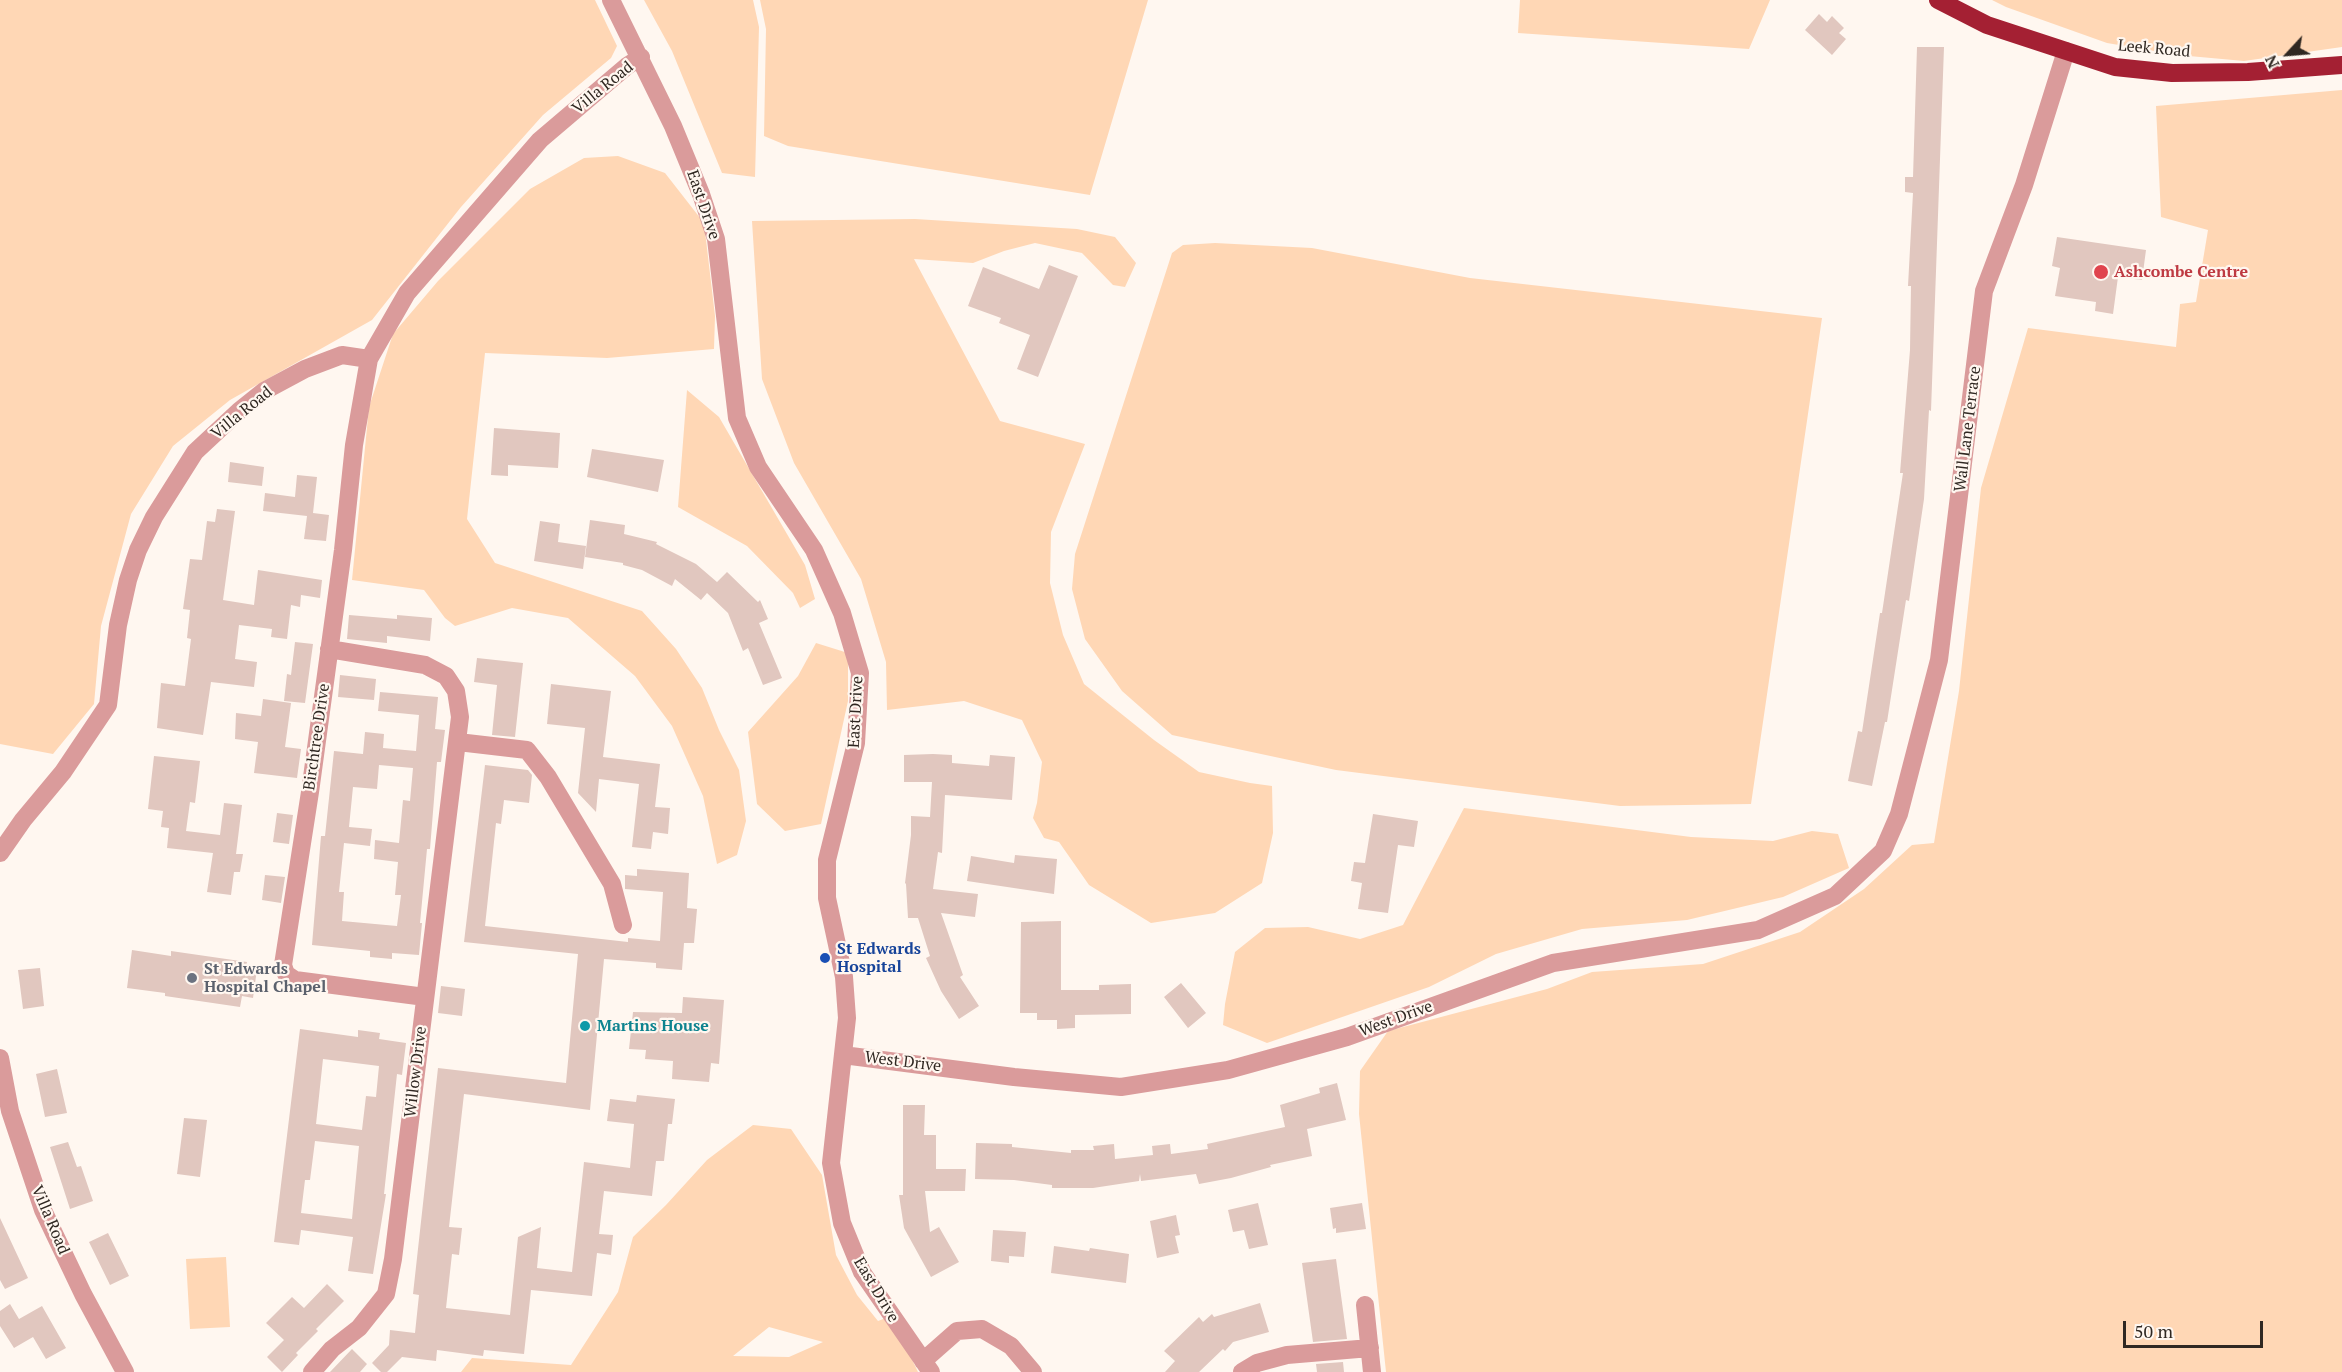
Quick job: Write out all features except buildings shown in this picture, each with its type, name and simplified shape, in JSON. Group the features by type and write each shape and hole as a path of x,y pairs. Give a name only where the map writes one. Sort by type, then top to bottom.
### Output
{"highway":[{"name":"Leek Road","path":"1938,0 1987,25 2115,67 2172,73 2248,72 2342,65"}],"street":[{"name":"East Drive","path":"611,0 641,57 677,135 716,239 737,418 758,466 814,550 842,613 860,673 856,743 827,860 827,898 844,976 847,1018 831,1163 842,1223 862,1272 927,1367"},
{"name":"Wall Lane Terrace","path":"1899,814 1939,660 1984,291 2024,185 2066,51"},
{"name":"Villa Road","path":"0,853 23,820 63,772 108,705 118,626 135,560 154,517 195,452 239,411 264,392 305,369 342,355 369,359 407,293 540,140 627,66 641,57"},
{"name":"Birchtree Drive","path":"369,359 354,445 310,792 283,965 286,974 295,980 425,997"},
{"name":"Willow Drive","path":"312,1372 332,1349 359,1328 386,1294 393,1259 460,717 456,691 446,676 425,665 329,649"},
{"path":"458,742 527,750 548,777 612,884 623,926"},
{"name":"West Drive","path":"843,1055 1014,1077 1121,1087 1228,1070 1347,1037 1553,963 1758,930 1835,896 1883,851 1899,814"},
{"name":"Villa Road","path":"0,1058 10,1111 43,1210 83,1294 125,1372"},
{"path":"1365,1305 1372,1372"},
{"path":"927,1367 957,1331 982,1329 1011,1346 1033,1372"},
{"path":"1242,1372 1257,1363 1287,1355 1370,1348"}],"shaded area":[{"path":"0,0 595,0 617,46 611,58 543,115 461,207 372,320 230,400 173,446 131,514 101,626 94,704 53,754 0,744"},
{"path":"644,0 753,0 759,27 755,177 722,173 672,51"},
{"path":"760,0 1148,0 1090,195 788,146 764,136 766,29"},
{"path":"1520,0 1770,0 1749,49 1518,33"},
{"path":"1992,0 2342,0 2342,47 2244,61 2178,55 2107,43"},
{"path":"2342,90 2342,1372 1386,1372 1359,1114 1360,1071 1388,1031 1547,989 1592,972 1703,964 1800,932 1864,889 1912,845 1934,843 1959,691 1981,488 2028,328 2176,347 2180,304 2196,302 2208,230 2161,217 2156,106"},
{"path":"618,156 665,173 704,223 715,316 714,349 607,358 485,353 467,519 495,563 642,611 676,649 702,688 739,770 746,821 737,855 717,864 703,796 672,726 635,676 568,618 512,608 455,626 445,618 424,590 352,580 369,407 393,334 438,281 530,189 584,158"},
{"path":"915,219 1077,229 1115,237 1136,263 1125,287 1113,285 1082,253 1035,243 1004,251 973,263 914,259 1000,421 1085,444 1051,532 1050,583 1063,635 1084,684 1154,740 1199,772 1272,786 1273,833 1262,883 1215,913 1151,923 1089,885 1059,842 1044,838 1033,818 1042,762 1022,720 964,701 887,710 886,662 861,579 794,463 762,379 752,221"},
{"path":"1215,243 1312,248 1470,278 1822,318 1751,804 1620,806 1336,770 1172,735 1122,691 1085,639 1072,589 1075,554 1172,253 1183,245"},
{"path":"687,390 719,417 805,565 815,599 800,608 793,593 747,546 678,507"},
{"path":"816,643 848,653 848,701 821,824 785,831 757,804 748,732 798,676"},
{"path":"1464,808 1691,837 1773,841 1812,831 1838,834 1849,868 1783,897 1687,920 1582,929 1496,954 1429,987 1267,1043 1223,1025 1235,952 1265,928 1308,927 1360,939 1403,925"},
{"path":"753,1125 791,1129 822,1175 836,1255 857,1295 878,1321 891,1316 918,1372 461,1372 472,1358 571,1365 618,1292 633,1237 707,1160","holes":["769,1327 823,1342 789,1357 733,1356"]},
{"path":"226,1257 230,1327 190,1329 186,1259"}],"place":[{"name":"Ashcombe Centre","path":"2101,272"},
{"name":"St Edwards Hospital","path":"825,958"},
{"name":"St Edwards Hospital Chapel","path":"192,978"},
{"name":"Martins House","path":"585,1026"}]}
